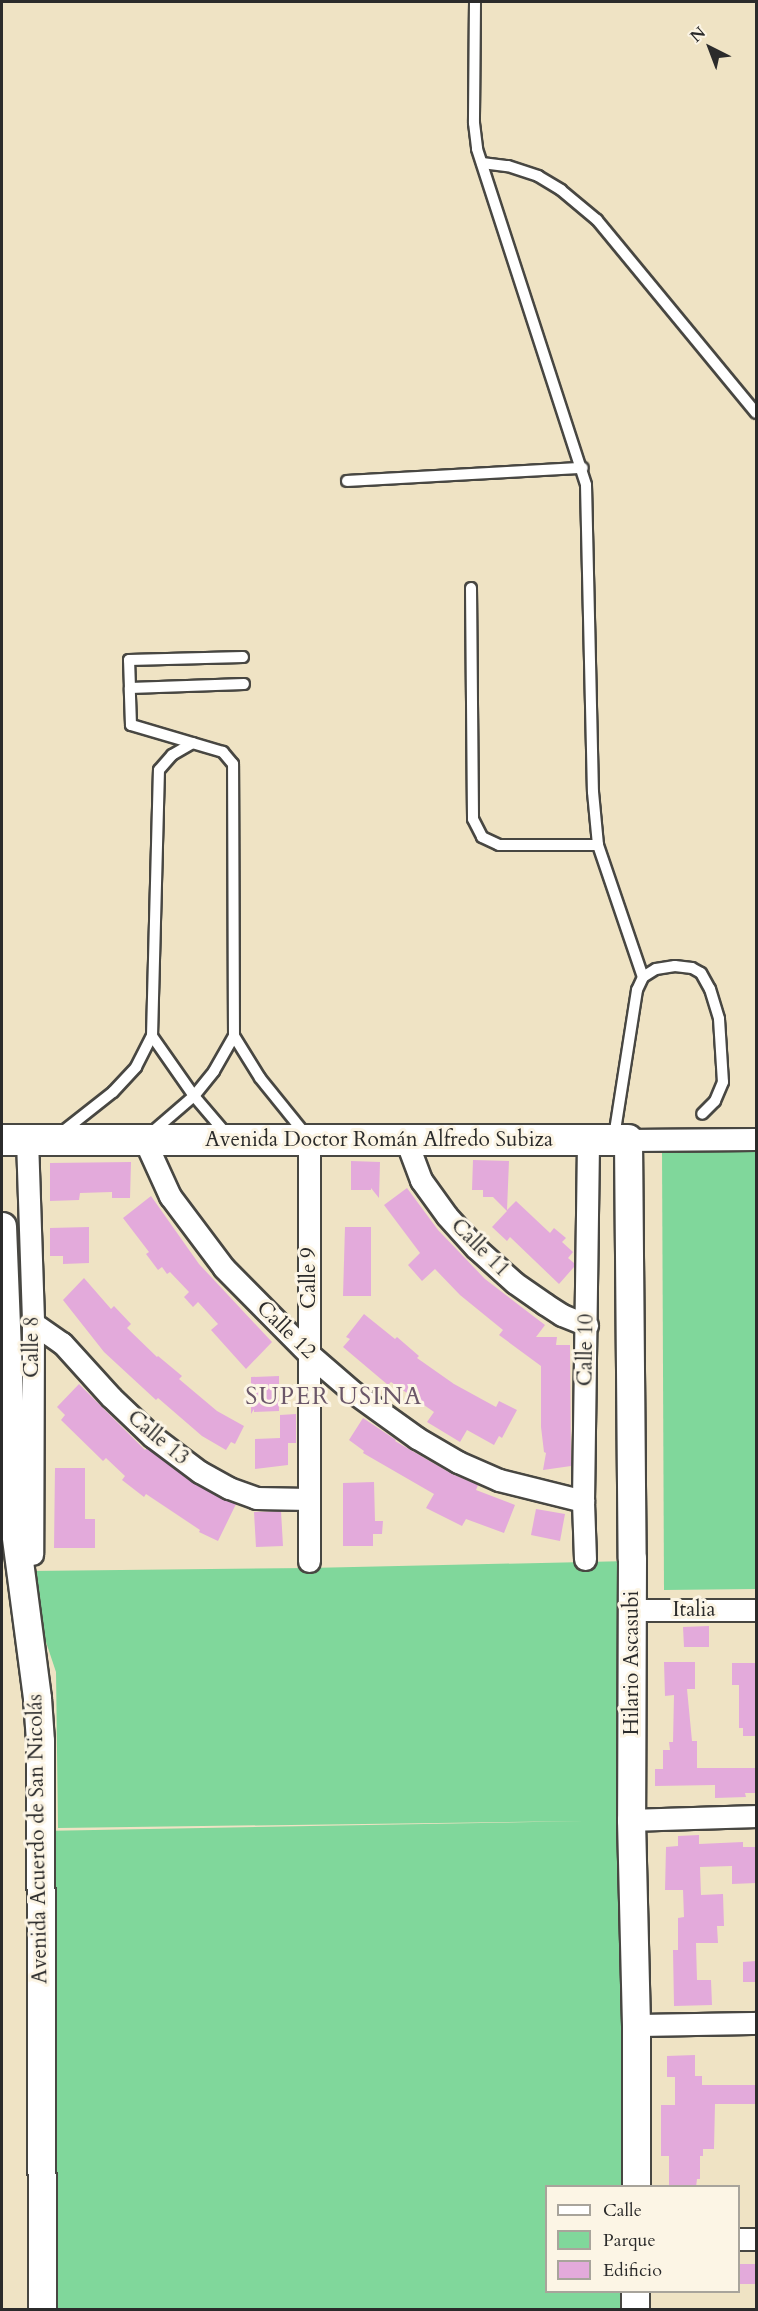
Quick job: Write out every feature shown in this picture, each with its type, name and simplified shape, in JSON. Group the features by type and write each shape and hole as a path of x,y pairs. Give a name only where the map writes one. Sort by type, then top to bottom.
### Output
{"main road":[{"name":"Avenida Doctor Román Alfredo Subiza","path":"27,1139 610,1140"}],"street":[{"name":"Calle 8","path":"27,1139 33,1323 32,1554"},
{"name":"Calle 12","path":"144,1139 155,1169 184,1217 224,1268 309,1354 390,1418 458,1462 499,1480 583,1501"},
{"name":"Avenida Doctor Román Alfredo Subiza","path":"610,1140 756,1139"},
{"name":"Calle 9","path":"309,1140 309,1561"},
{"name":"Calle 11","path":"406,1140 421,1180 447,1216 476,1248 515,1283 545,1304 562,1315 587,1325"},
{"name":"Calle 10","path":"585,1559 583,1501 587,1325 610,1140"},
{"name":"Hilario Ascasubi","path":"610,1140 632,1610 631,1820 636,2025 636,2185"},
{"name":"Avenida Acuerdo de San Nicolás","path":"2,1227 14,1523 40,1741 42,2310"},
{"name":"Calle 13","path":"33,1323 62,1342 111,1397 152,1436 200,1472 229,1488 256,1498 309,1499"},
{"name":"Italia","path":"632,1610 756,1610"},
{"path":"631,1820 756,1816"},
{"path":"636,2025 756,2023"},
{"path":"740,2239 756,2239"},
{"path":"635,2293 635,2310"}],"lane":[{"path":"475,2 474,123 482,163 583,468 586,485 593,792 598,845 643,977"},
{"path":"482,163 508,166 538,176 561,190 597,220 756,413"},
{"path":"347,481 583,468"},
{"path":"471,588 473,819 482,837 499,845 598,845"},
{"path":"144,1139 194,1096 214,1071 234,1036 233,764 223,752 131,725 129,660 243,657"},
{"path":"130,688 244,684"},
{"path":"27,1139 121,1084 136,1067 152,1036 159,770 172,755 193,743"},
{"path":"610,1140 637,990 643,977 656,969 675,966 692,968 701,973 710,989 719,1019 723,1082 715,1101 702,1114"},
{"path":"152,1036 194,1096 231,1140"},
{"path":"234,1036 260,1078 309,1140"}],"green space":[{"path":"756,1148 756,1589 664,1590 662,1149"},
{"path":"630,1561 636,2185 545,2185 545,2293 635,2293 635,2309 42,2309 40,1831 585,1821 58,1828 56,1672 34,1606 30,1571"}],"building":[{"path":"473,1160 509,1161 507,1210 516,1201 550,1233 554,1228 566,1238 562,1242 573,1252 568,1258 574,1263 574,1267 559,1284 510,1237 507,1241 492,1227 507,1211 493,1197 483,1197 483,1190 472,1190"},
{"path":"351,1161 380,1162 379,1198 371,1188 371,1190 351,1190"},
{"path":"131,1162 130,1198 112,1198 112,1192 80,1193 79,1200 50,1201 50,1163"},
{"path":"407,1188 438,1230 485,1279 545,1325 536,1337 557,1337 556,1345 570,1345 571,1466 543,1470 546,1453 541,1427 541,1366 499,1335 503,1330 460,1295 435,1269 422,1281 408,1265 420,1253 384,1205"},
{"path":"151,1196 199,1264 272,1342 246,1369 211,1330 218,1324 198,1302 193,1307 184,1297 189,1292 170,1272 167,1274 162,1267 158,1270 146,1254 149,1252 123,1218"},
{"path":"89,1227 89,1263 63,1264 63,1256 50,1256 50,1228"},
{"path":"345,1227 371,1227 371,1296 343,1296"},
{"path":"84,1278 111,1309 114,1306 131,1324 127,1328 157,1357 182,1376 179,1379 217,1411 244,1426 235,1444 231,1442 226,1450 202,1436 158,1398 156,1400 104,1352 63,1300"},
{"path":"364,1314 395,1339 397,1337 419,1356 417,1358 454,1384 496,1407 499,1401 517,1410 502,1438 499,1436 494,1445 467,1430 460,1442 427,1422 434,1412 391,1382 388,1385 343,1347 350,1339 346,1337"},
{"path":"279,1376 279,1411 254,1412 254,1409 251,1414 251,1377"},
{"path":"79,1384 145,1450 147,1448 194,1483 236,1504 218,1541 199,1532 200,1530 146,1494 144,1497 122,1480 125,1476 106,1458 103,1461 61,1420 65,1415 57,1407"},
{"path":"296,1414 296,1443 288,1443 288,1465 255,1469 255,1439 280,1438 280,1415"},
{"path":"363,1418 395,1441 452,1474 478,1485 476,1490 515,1505 504,1533 466,1519 462,1526 426,1508 434,1494 363,1453 364,1451 349,1440"},
{"path":"55,1468 85,1468 85,1519 95,1519 95,1548 54,1548"},
{"path":"374,1482 375,1521 383,1521 382,1534 373,1534 373,1546 343,1546 343,1483"},
{"path":"536,1509 565,1514 560,1541 531,1535"},
{"path":"281,1511 283,1546 256,1547 254,1512"},
{"path":"709,1626 709,1647 684,1647 683,1627"},
{"path":"664,1662 695,1662 695,1689 687,1689 692,1741 697,1741 697,1768 756,1768 756,1793 745,1793 746,1797 715,1798 715,1785 655,1786 655,1769 663,1769 663,1750 670,1750 669,1742 673,1742 674,1695 665,1696"},
{"path":"732,1663 756,1663 756,1736 743,1736 743,1728 739,1728 739,1685 732,1685"},
{"path":"699,1835 699,1844 743,1842 743,1847 756,1847 756,1883 732,1884 732,1866 700,1867 701,1895 723,1894 724,1926 717,1926 718,1943 696,1943 697,1980 711,1980 712,2005 674,2006 673,1950 678,1950 678,1918 684,1917 683,1890 665,1890 666,1847 678,1846 678,1836"},
{"path":"756,1961 756,1982 743,1982 743,1962"},
{"path":"695,2055 695,2076 702,2076 702,2085 756,2085 756,2104 715,2104 714,2149 703,2149 703,2156 700,2156 700,2179 697,2179 696,2185 669,2185 669,2156 661,2156 661,2105 675,2105 675,2077 667,2077 667,2056"},
{"path":"740,2264 756,2264 756,2284 740,2284"}],"district":[{"name":"SUPER USINA","path":"334,1397"}]}
